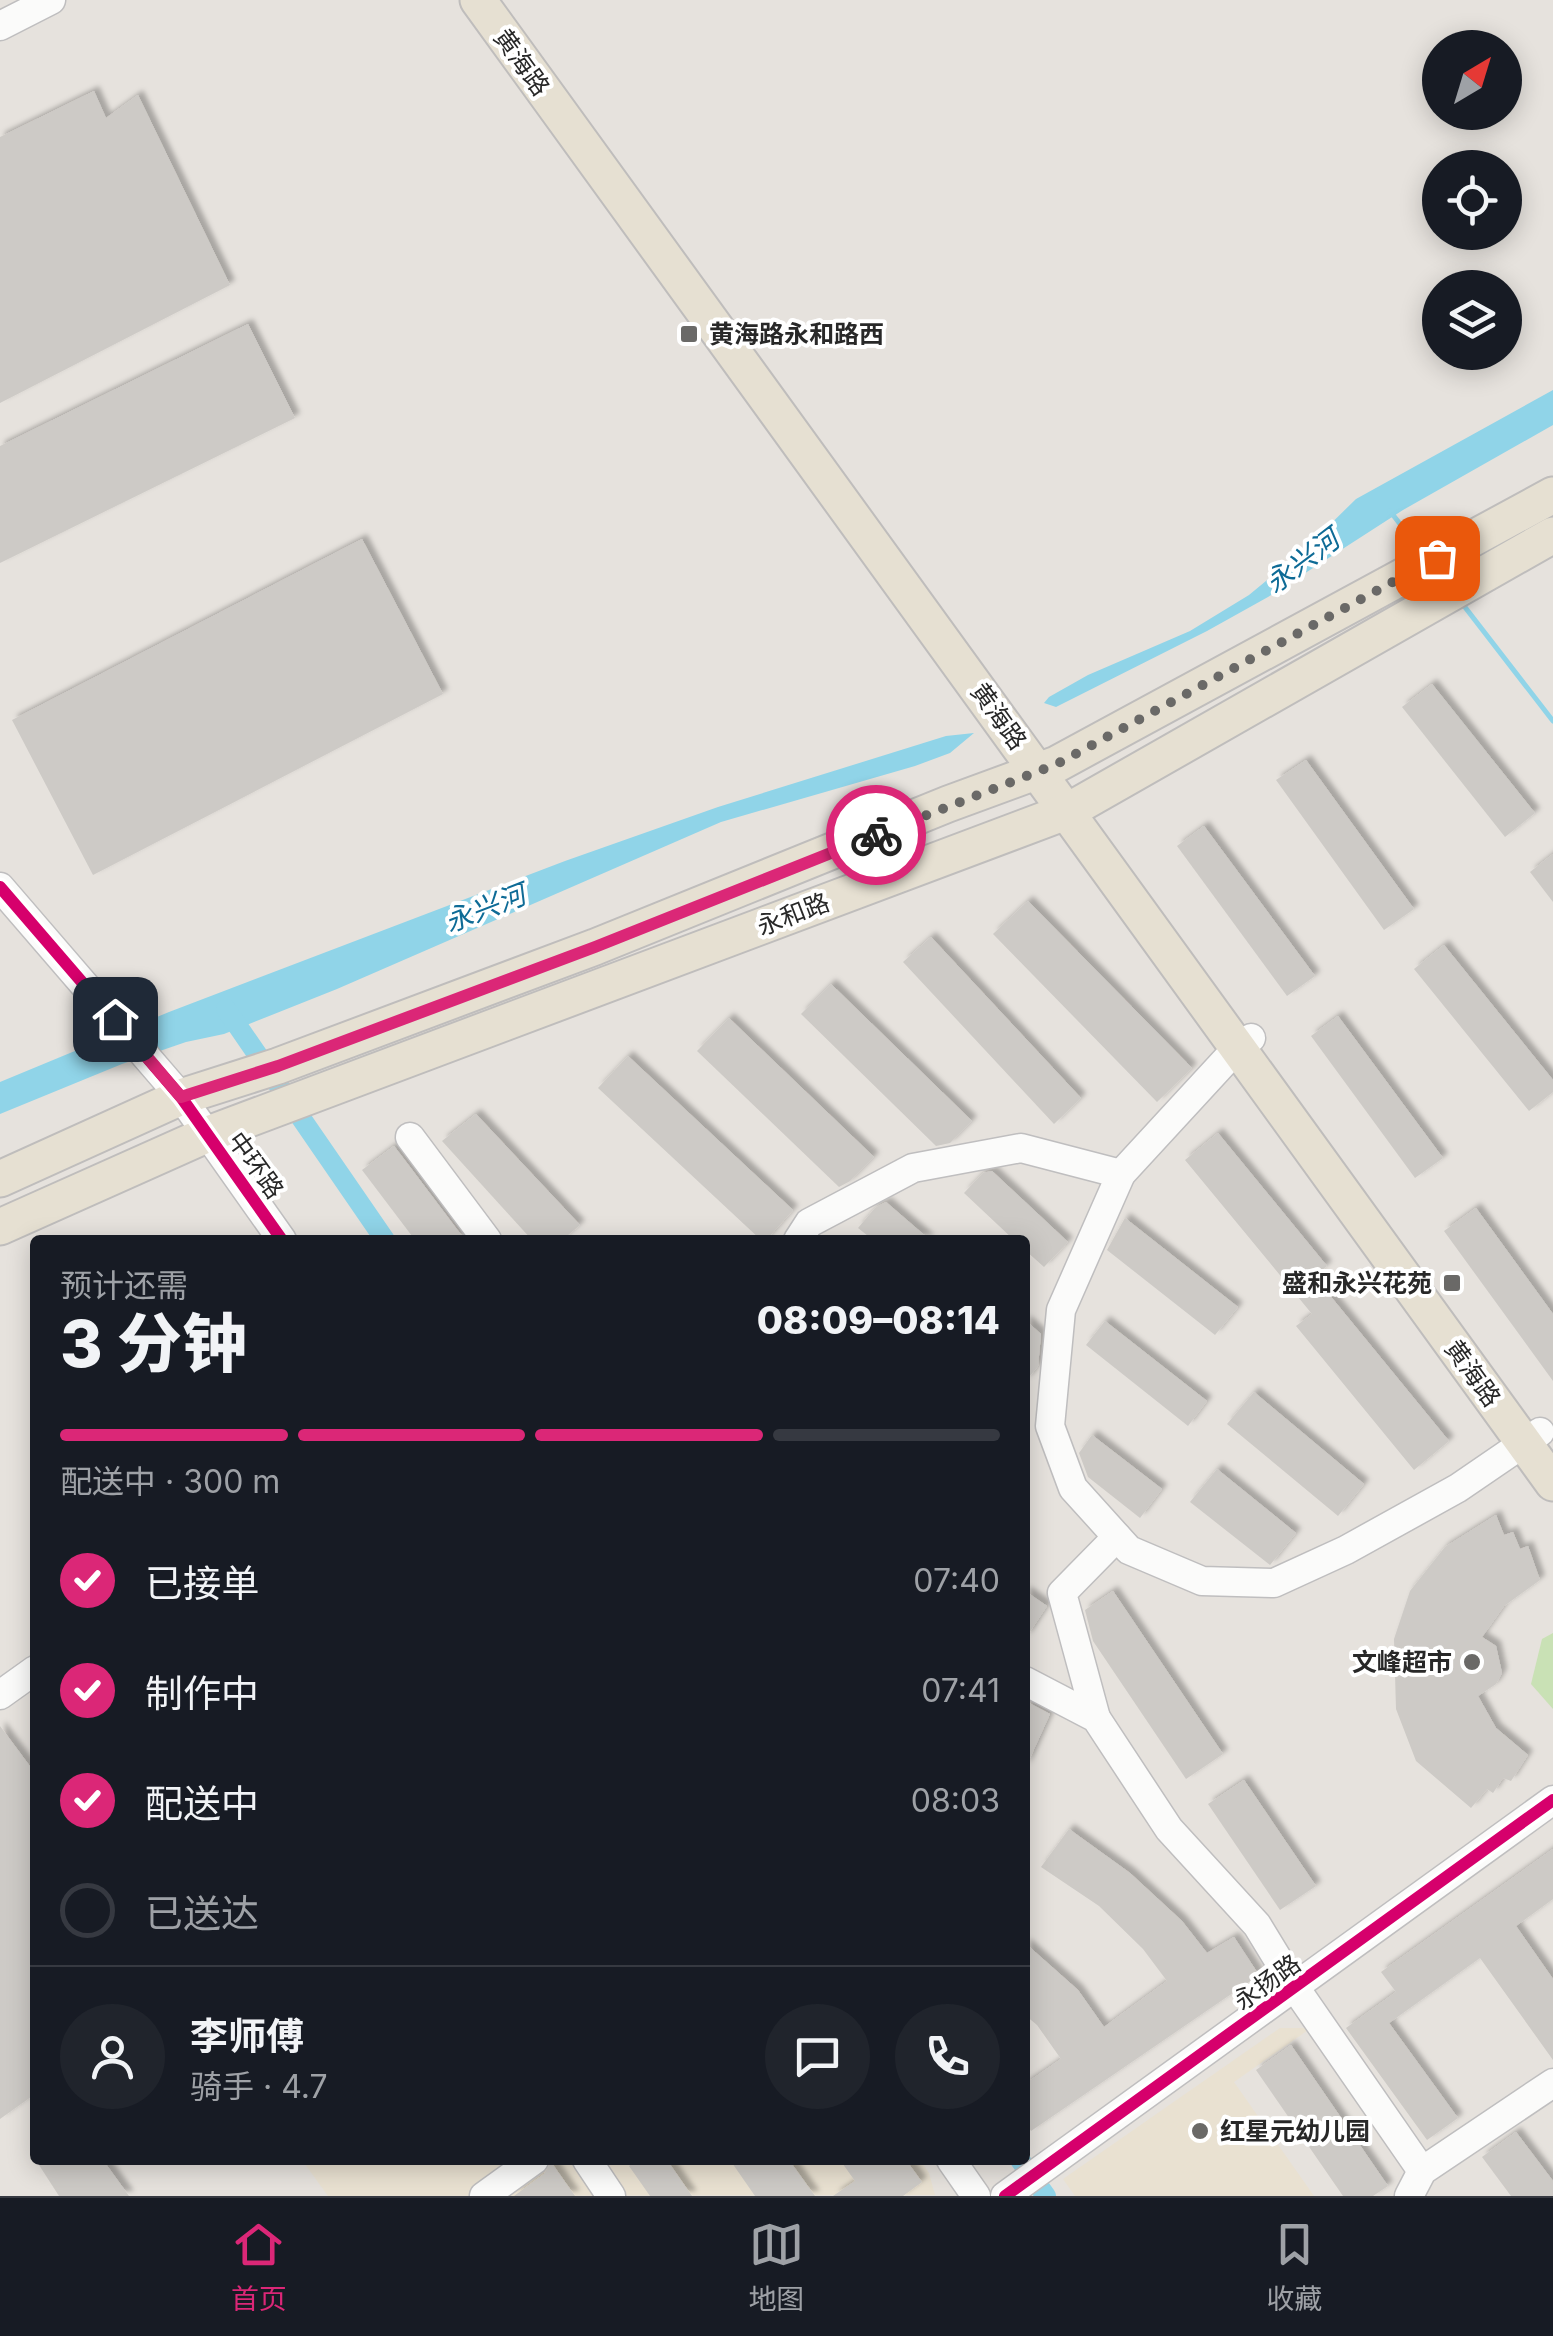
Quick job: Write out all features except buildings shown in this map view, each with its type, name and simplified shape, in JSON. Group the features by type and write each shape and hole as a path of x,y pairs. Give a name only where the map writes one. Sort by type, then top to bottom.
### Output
{"main road":[{"name":"黄海路","path":"478,0 1077,807 1244,1043 1539,1442 1553,1483"},
{"name":"黄海路","path":"499,0 1048,768"},
{"name":"永和路","path":"0,1179 181,1097 262,1071 595,947 948,804 1048,768 1553,495"},
{"name":"永和路","path":"0,1227 206,1135 1077,807 1553,535"}],"street":[{"path":"0,26 51,0"},
{"name":"中环路","path":"0,887 181,1097 278,1235"},
{"path":"1244,1043 1121,1174 1060,1310 1050,1426 1073,1488 1129,1550 1202,1581 1274,1583 1346,1550 1539,1442"},
{"path":"410,1137 483,1235"},
{"path":"801,1235 809,1224 913,1168 1021,1148 1121,1174"},
{"path":"1117,1537 1062,1593 1096,1718 1169,1829 1257,1925 1415,2184 1553,2083"},
{"path":"0,1696 30,1674"},
{"path":"1030,1684 1096,1718"},
{"name":"永扬路","path":"1006,2196 1553,1800"},
{"path":"484,2196 527,2165"},
{"path":"590,2165 612,2196"},
{"path":"954,2165 976,2196"}],"shaded area":[{"name":"红星元幼儿园","path":"1280,2028 1311,2028 1234,2082 1314,2196 1075,2196 1063,2179"},
{"path":"306,2165 923,2165 935,2195 328,2196"}],"green space":[{"path":"1553,1633 1553,1709 1531,1684 1542,1639"}],"water":[{"name":"永兴河","path":"1553,390 1553,425 1403,510 1268,597 1207,631 1056,707 1044,703 1088,675 1190,631 1249,595 1306,548 1356,499"},
{"name":"永兴河","path":"974,733 950,753 721,822 337,989 224,1034 186,1042 122,1064 0,1114 0,1082 169,1012 718,807 946,736"}],"waterway":[{"path":"1390,511 1420,550"},
{"path":"1461,602 1553,721"},
{"path":"226,1009 382,1235"},
{"path":"1024,2165 1046,2196"}],"cycle path":[{"path":"0,887 181,1097 278,1235"},
{"path":"1005,2196 1553,1800"}],"way so far":[{"path":"876,835 1057,764 1437,558"}],"place":[{"name":"黄海路永和路西","path":"689,334"},
{"name":"盛和永兴花苑","path":"1452,1283"},
{"name":"文峰超市","path":"1472,1662"},
{"name":"红星元幼儿园","path":"1200,2131"}],"route":[{"path":"115,1019 181,1097 278,1066 595,947 876,835"}]}
